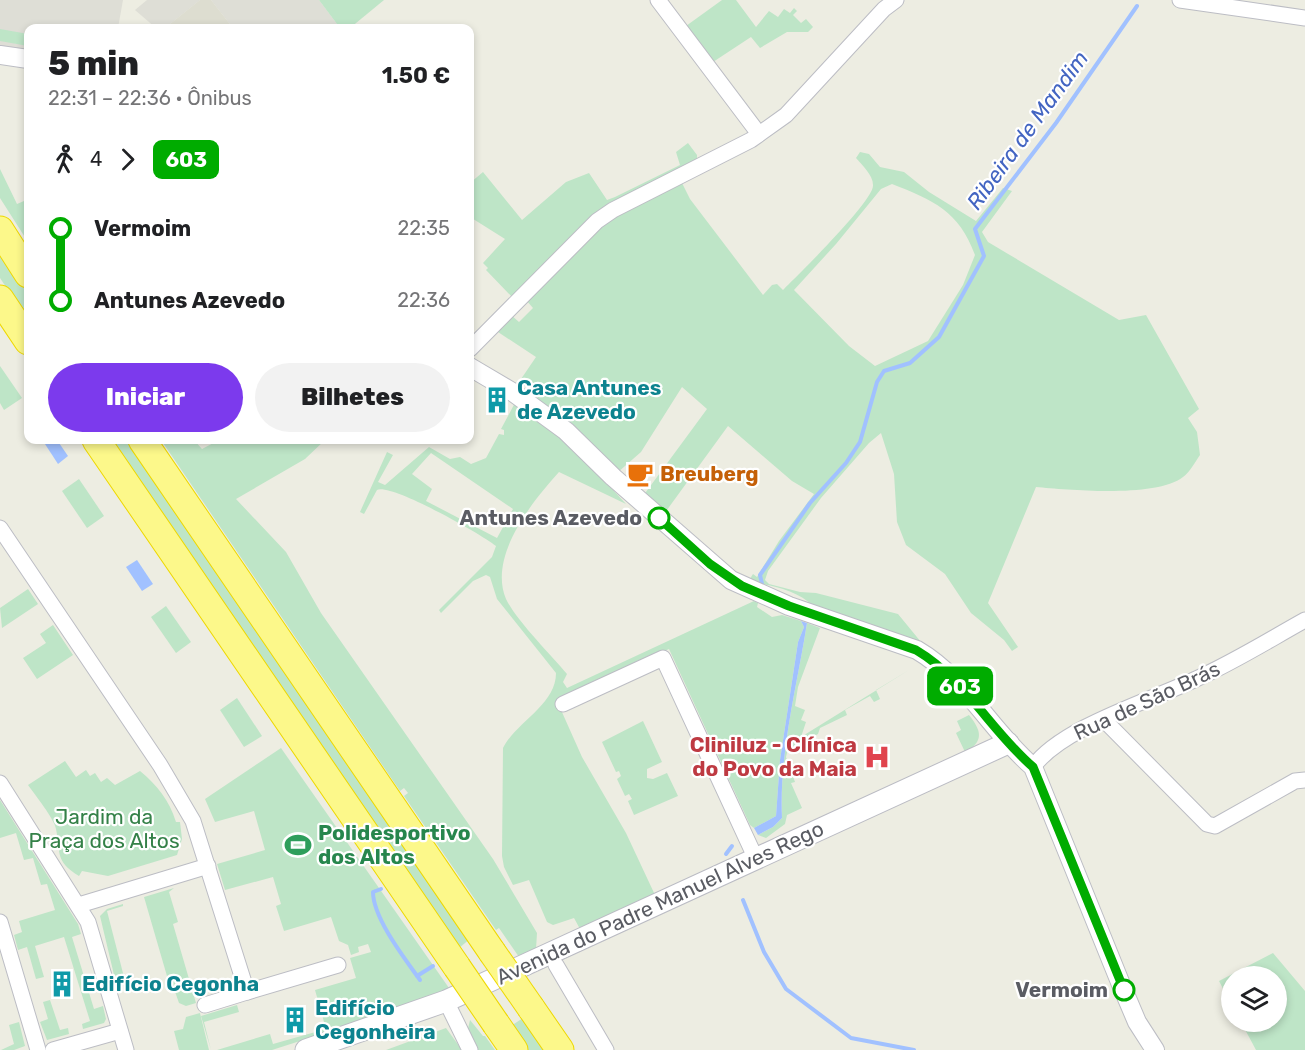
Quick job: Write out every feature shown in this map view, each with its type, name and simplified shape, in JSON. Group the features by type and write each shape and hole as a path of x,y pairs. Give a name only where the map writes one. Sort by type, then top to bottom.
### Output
{"highway":[{"path":"0,230 24,268"},
{"path":"0,299 24,335"},
{"path":"99,444 514,1050"},
{"path":"145,444 560,1050"}],"main road":[{"name":"Avenida do Padre Manuel Alves Rego","path":"544,966 756,859 1012,748"},
{"name":"Avenida do Padre Manuel Alves Rego","path":"346,1050 544,966 1012,748"},
{"name":"Avenida do Padre Manuel Alves Rego","path":"306,1050 449,1006"}],"street":[{"path":"658,0 759,135"},
{"path":"474,346 597,221 643,194 701,168 759,135 786,115 884,9 896,0"},
{"path":"1180,0 1305,18"},
{"path":"0,55 24,58"},
{"path":"474,370 514,393 566,430 613,477 731,580 789,606 916,650 933,660 953,678 1012,748 1033,767 1124,992 1137,1022 1155,1050"},
{"path":"0,528 160,765 193,821 248,992"},
{"name":"Rua de São Brás","path":"1033,767 1050,748 1104,720 1198,679 1305,620"},
{"path":"563,704 663,658 756,859"},
{"path":"1104,720 1207,824 1215,826 1295,782 1305,780"},
{"path":"0,783 88,922 126,1050"},
{"path":"79,905 208,866"},
{"path":"0,922 38,1050"},
{"path":"205,1005 338,965"},
{"path":"544,966 606,1050"},
{"path":"449,1006 470,1050"},
{"path":"53,1050 120,1031"}],"shaded area":[{"path":"0,0 123,0 119,24 24,24 24,57 0,53"},
{"path":"147,0 200,0 170,24 151,24 135,10"},
{"path":"200,0 211,0 230,24 170,24"},
{"path":"211,0 319,0 337,24 230,24"}],"green space":[{"path":"319,0 384,0 355,24 337,24"},
{"path":"722,0 736,0 756,27 769,11 778,17 784,9 790,13 794,8 797,11 793,15 801,23 806,19 813,27 808,32 787,32 760,48 751,37 713,62 686,26"},
{"path":"0,29 24,33 24,45 0,41"},
{"path":"688,143 697,155 697,163 609,203 578,230 513,298 486,270 488,268 483,263 505,239 474,220 474,180 483,172 522,220 566,182 589,173 607,200 680,165 676,152"},
{"path":"860,152 869,154 880,167 904,172 929,192 976,221 1003,188 1012,191 982,232 988,242 1119,320 1146,315 1199,409 1188,418 1197,432 1200,455 1186,475 1171,484 1154,488 1112,491 1036,487 988,603 1018,647 1012,651 1004,640 971,613 945,574 906,545 897,522 894,474 881,433 869,443 821,498 768,571 765,580 769,584 800,592 816,593 898,614 921,642 813,606 807,600 782,589 748,582 753,574 757,577 779,541 814,494 792,481 728,426 664,514 643,496 707,409 682,387 641,452 617,473 527,394 527,387 519,382 536,357 495,330 511,315 519,322 533,308 526,300 606,222 682,183 690,199 763,295 772,285 777,284 783,290 834,238 862,206 870,193 873,185 871,178 856,158","holes":["892,184 932,202 953,217 969,240 975,255 963,285 928,341 875,366 849,346 794,290 836,244 881,189"]},
{"path":"0,169 17,204 24,201 24,236 0,198"},
{"path":"0,252 24,288 24,314 0,278"},
{"path":"0,366 22,398 4,410 0,403"},
{"path":"516,401 571,444 626,504 559,472 526,514 508,548 503,565 502,582 506,599 525,627 567,674 563,682 567,688 754,601 758,603 757,607 772,617 782,615 801,621 804,627 798,642 780,760 776,816 754,828 750,825 669,649 557,701 582,757 626,833 655,895 580,929 574,918 553,925 547,922 529,880 513,885 504,867 502,856 503,748 550,695 556,673 497,599 490,577 486,575 473,581 441,613 439,610 492,557 496,546 417,501 386,490 377,490 364,514 360,512 387,452 393,455 378,482 385,485 429,447 450,459 460,457 471,464 486,458 499,434 504,435 504,430 501,429","holes":["431,453 513,509 497,538 426,501 432,489 412,474"]},
{"path":"114,444 131,444 144,463 470,939 459,948"},
{"path":"164,444 198,444 202,449 211,444 321,444 305,459 236,499 286,552 321,613 493,859 537,933 536,949 519,957 499,928 496,930 404,796 408,793 404,788 400,791"},
{"path":"79,479 104,516 87,528 62,491"},
{"path":"28,589 38,604 2,628 0,608"},
{"path":"166,606 191,642 176,653 151,617"},
{"path":"807,623 820,628 798,687 795,706 805,710 801,720 806,722 801,737 876,690 880,699 874,702 870,696 845,710 847,715 820,728 818,734 788,749 786,757 795,782 791,783 802,808 787,815 785,824 766,838 758,835 773,827 782,818 786,744"},
{"path":"53,625 73,655 37,679 23,658 46,643 40,634"},
{"path":"237,698 262,736 244,747 220,710"},
{"path":"969,715 977,726 979,736 975,744 965,752 956,733 961,730 957,721"},
{"path":"643,721 662,762 647,769 647,778 653,779 667,773 678,796 634,815 628,801 632,799 629,794 625,796 617,779 621,776 619,771 616,772 602,742"},
{"path":"281,748 449,988 384,1014 272,1050 217,1050 270,1034 273,1044 326,1029 315,990 356,978 350,958 371,952 368,944 358,947 359,952 351,955 348,945 339,941 331,917 284,931 276,906 281,904 273,877 225,890 217,864 265,850 254,811 215,822 205,799"},
{"name":"Jardim da Praça dos Altos","path":"65,761 76,777 86,770 90,776 95,773 101,782 107,778 115,785 140,771 162,794 176,822 180,822 182,839 177,855 108,876 82,871 79,876 71,871 60,856 52,819 28,785"},
{"path":"0,800 78,924 81,934 72,937 94,1009 103,1006 106,1019 104,1023 83,1029 82,1024 90,1021 64,937 35,946 44,977 36,979 27,947 18,950 14,935 22,932 19,921 55,910 47,884 41,885 33,858 24,860 16,833 0,838"},
{"path":"174,888 169,892 178,922 173,924 196,1003 186,1006 179,1003 172,983 169,983 144,897"},
{"path":"123,904 123,906 107,911 124,977 115,979 100,916 107,909"},
{"path":"1273,953 1284,966 1248,966"},
{"path":"1287,970 1305,991 1305,1050 1256,1050 1246,1032 1287,1032"},
{"path":"50,1000 60,1030 68,1028 69,1034 47,1040 40,1022 48,1019 43,1002"},
{"path":"237,1005 239,1012 204,1022 211,1050 201,1016"},
{"path":"200,1013 209,1050 179,1050 174,1031 183,1029 186,1017"},
{"path":"523,1018 545,1050 528,1050 511,1026"},
{"path":"470,1020 495,1050 474,1050 467,1033"},
{"path":"19,1022 25,1046 14,1050 1,1050 14,1044 9,1025"},
{"path":"446,1028 462,1050 386,1050"}],"water":[{"path":"45,444 60,444 68,456 58,464"},
{"path":"137,560 153,584 142,591 126,567"},
{"path":"801,621 807,623 786,744 782,818 773,827 758,835 754,828 776,816 780,760 798,642 804,627"}],"waterway":[{"name":"Ribeira de Mandim","path":"762,584 760,575 810,503 846,463 860,442 877,382 884,371 910,363 939,337 984,256 975,229 1056,123 1137,6"},
{"name":"Ribeira de Mandim","path":"726,854 732,846"},
{"path":"381,889 373,892 378,914 391,938 420,980"},
{"name":"Ribeira de Mandim","path":"743,900 764,952 786,989 851,1038 914,1050"},
{"path":"417,976 433,966"}],"bus line":[{"name":"603","path":"659,518 710,564 742,586 789,606 916,650 933,660 953,678 1016,753 1033,767 1124,990"}],"place":[{"name":"Casa Antunes de Azevedo","path":"497,400"},
{"name":"Breuberg","path":"640,474"},
{"name":"Antunes Azevedo","path":"659,518"},
{"name":"Cliniluz - Clínica do Povo da Maia","path":"877,757"},
{"name":"Polidesportivo dos Altos","path":"298,845"},
{"name":"Edifício Cegonha","path":"62,984"},
{"name":"Vermoim","path":"1124,990"},
{"name":"Edifício Cegonheira","path":"295,1020"}]}
